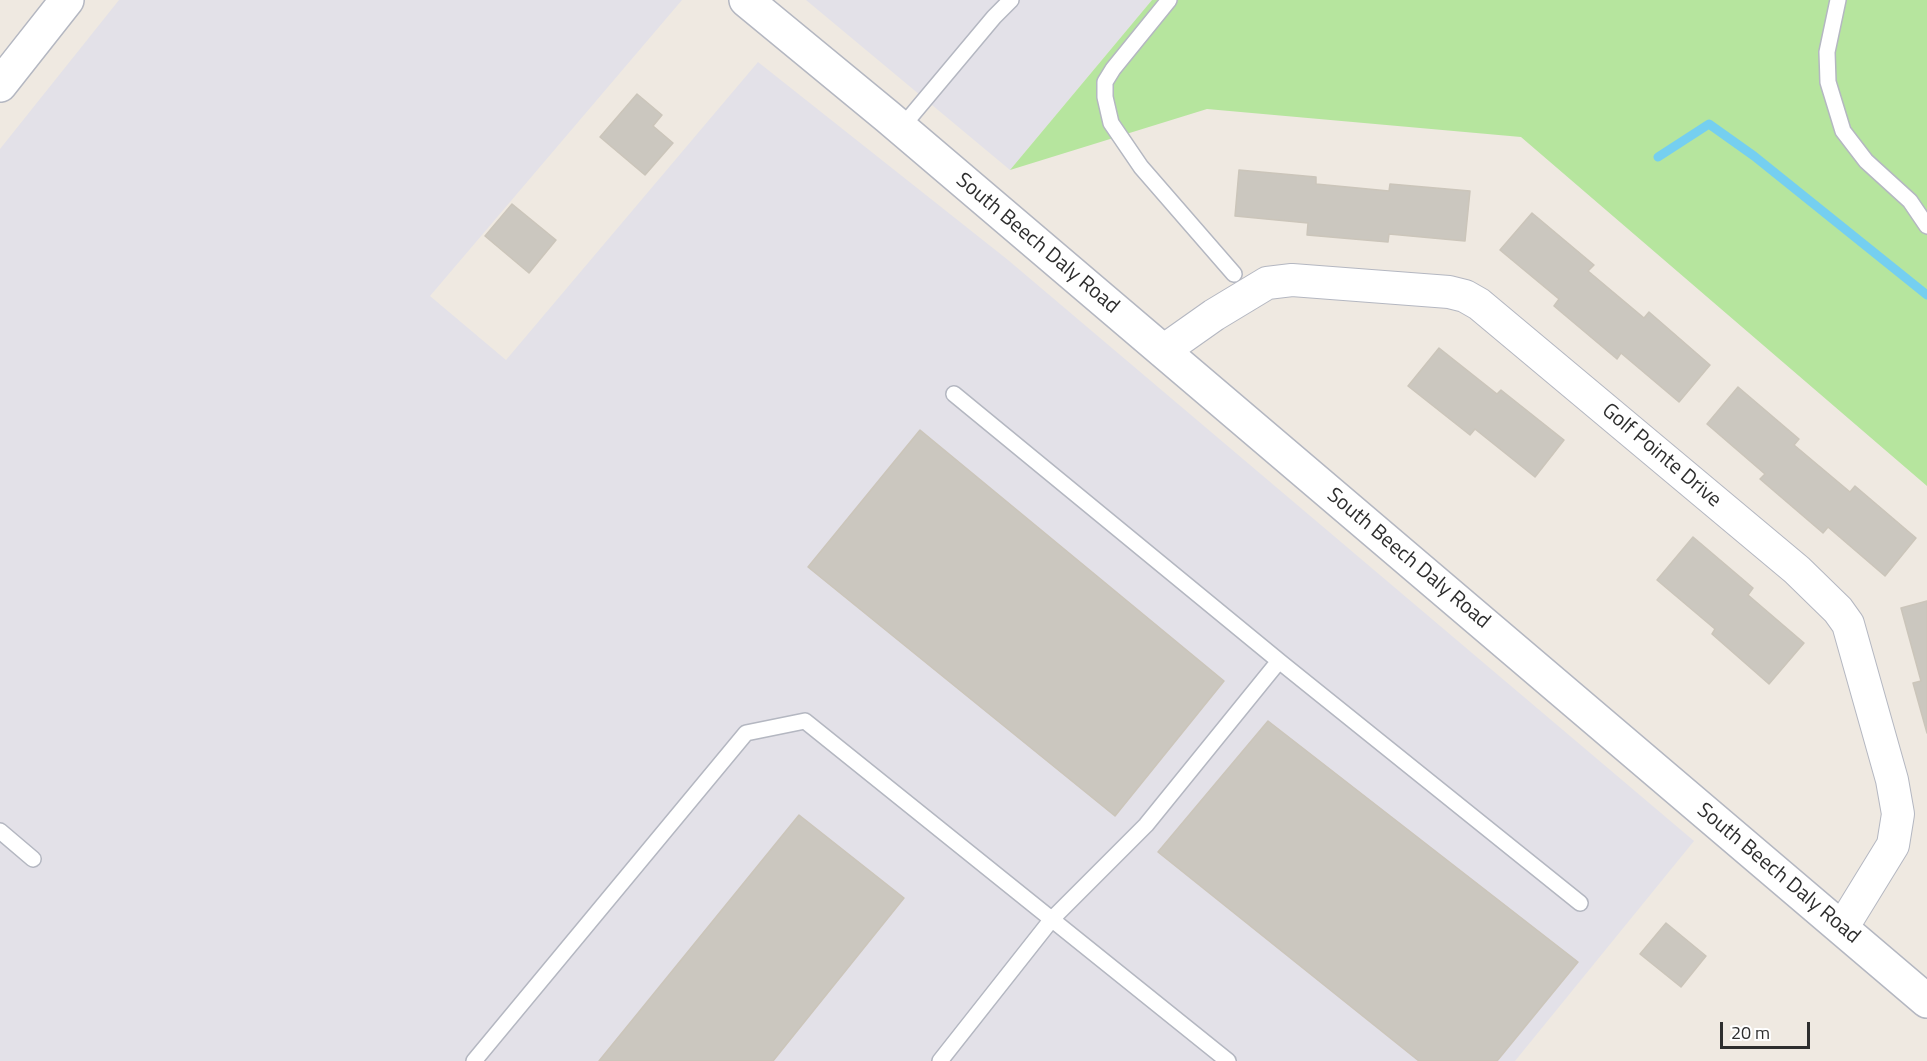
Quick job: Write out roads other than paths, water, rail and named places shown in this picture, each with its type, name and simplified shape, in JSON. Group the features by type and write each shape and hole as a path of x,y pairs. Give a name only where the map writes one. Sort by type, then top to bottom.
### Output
{"street":[{"path":"0,85 68,0"},
{"name":"South Beech Daly Road","path":"746,0 895,123 1927,1001"},
{"name":"Golf Pointe Drive","path":"1163,351 1214,315 1267,283 1292,280 1384,286 1465,296 1488,312 1797,570 1838,610 1848,624 1892,780 1898,814 1893,845 1842,928"}],"lane":[{"path":"895,123 1011,0"},
{"path":"1169,0 1113,69 1105,82 1105,98 1111,123 1141,167 1234,274"},
{"path":"1838,0 1827,52 1827,72 1843,131 1866,161 1910,201 1927,226"},
{"path":"954,394 1279,661 1580,903"},
{"path":"940,1061 1052,919 1146,825 1279,661"},
{"path":"474,1061 746,733 805,721 1228,1061"},
{"path":"0,831 33,859"}],"waterway":[{"path":"1658,157 1709,124 1754,156 1927,295"}]}
